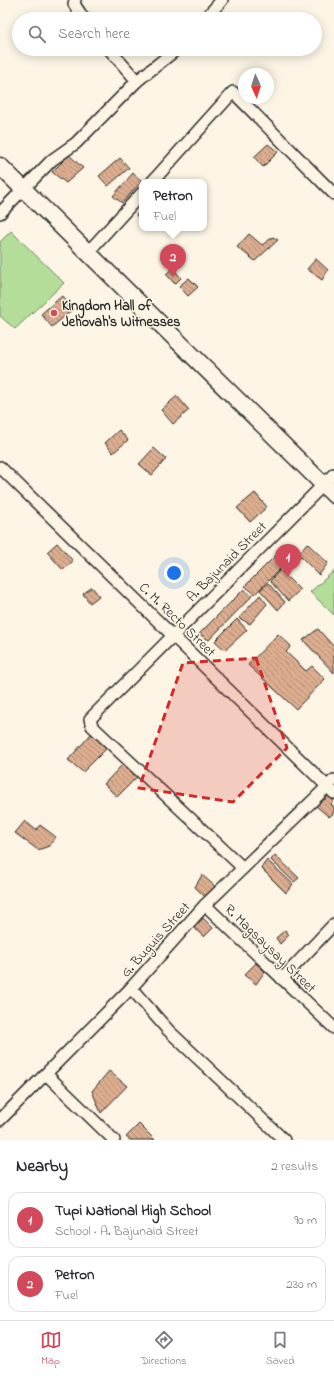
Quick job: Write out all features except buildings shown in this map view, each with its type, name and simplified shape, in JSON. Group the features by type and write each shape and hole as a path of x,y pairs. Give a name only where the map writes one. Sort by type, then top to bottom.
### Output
{"highway":[{"path":"0,166 331,485"}],"street":[{"path":"75,0 74,4 79,12"},
{"path":"211,12 222,0"},
{"path":"116,56 137,81"},
{"path":"0,213 52,160 76,143 137,81 167,56"},
{"path":"155,179 232,92 334,194"},
{"path":"88,252 139,196"},
{"name":"C. M. Recto Street","path":"0,467 172,635 332,787"},
{"name":"A. Bajunaid Street","path":"243,868 92,726 90,721 91,718 172,635 331,485"},
{"name":"G. Buguis Street","path":"0,1120 131,988 205,905 243,868 332,787"},
{"name":"R. Magsaysay Street","path":"205,905 334,1028"},
{"path":"282,979 334,924"},
{"path":"131,988 190,1052 284,1140"},
{"path":"46,1074 114,1140"}],"highlighted area":[{"path":"256,658 287,748 233,802 139,788 183,663"}],"green space":[{"path":"11,231 64,283 15,329 0,316 0,242"},
{"path":"334,571 334,615 310,592"}],"place":[{"name":"Petron","path":"173,277"},
{"name":"Kingdom Hall of Jehovah's Witnesses","path":"54,313"},
{"name":"Tupi National High School","path":"288,577"}]}
